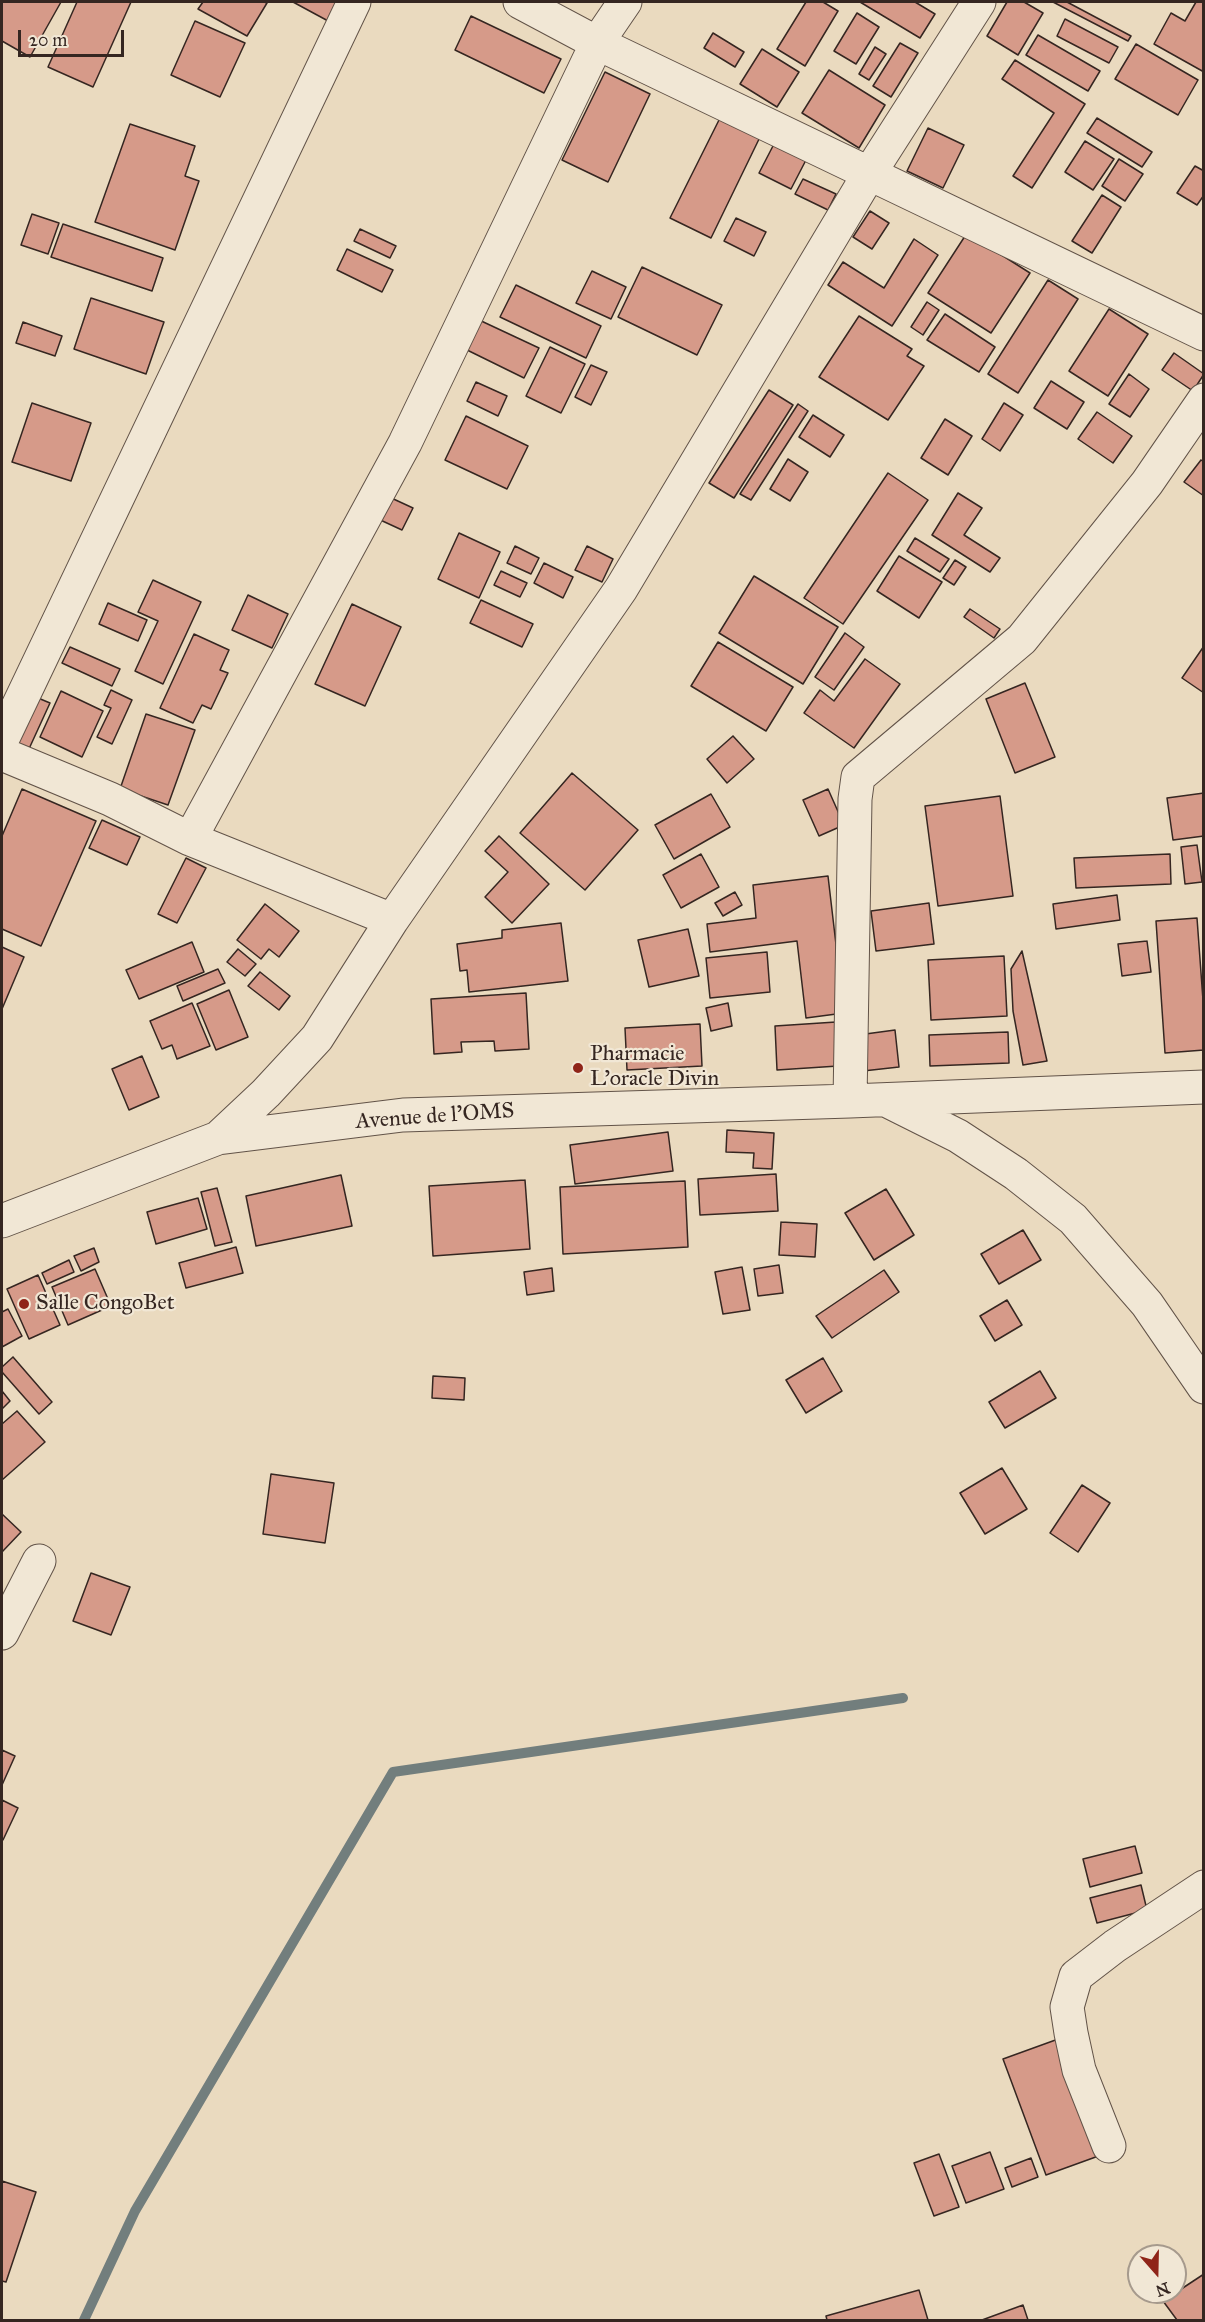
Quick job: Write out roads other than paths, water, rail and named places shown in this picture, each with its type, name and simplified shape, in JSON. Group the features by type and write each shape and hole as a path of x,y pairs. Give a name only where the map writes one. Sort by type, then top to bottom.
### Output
{"street":[{"path":"2,740 354,2"},
{"path":"520,2 597,43 1203,334"},
{"path":"190,839 405,443 597,43 625,2"},
{"path":"218,1138 266,1093 318,1038 392,920 621,589 869,174 979,2"},
{"path":"850,1101 855,800 858,777 1022,639 1147,483 1203,400"},
{"path":"2,754 110,799 190,839 392,920"},
{"name":"Avenue de l'OMS","path":"2,1221 218,1138 403,1115 1203,1087"},
{"path":"884,1099 958,1136 1016,1174 1073,1219 1147,1304 1203,1387"},
{"path":"2,1633 39,1561"},
{"path":"1109,2146 1079,2070 1071,2033 1067,2007 1076,1976 1115,1946 1203,1887"}],"waterway":[{"path":"84,2320 135,2211 393,1772 903,1698"}],"place":[{"name":"Pharmacie L'oracle Divin","path":"578,1068"},
{"name":"Salle CongoBet","path":"24,1304"}]}
